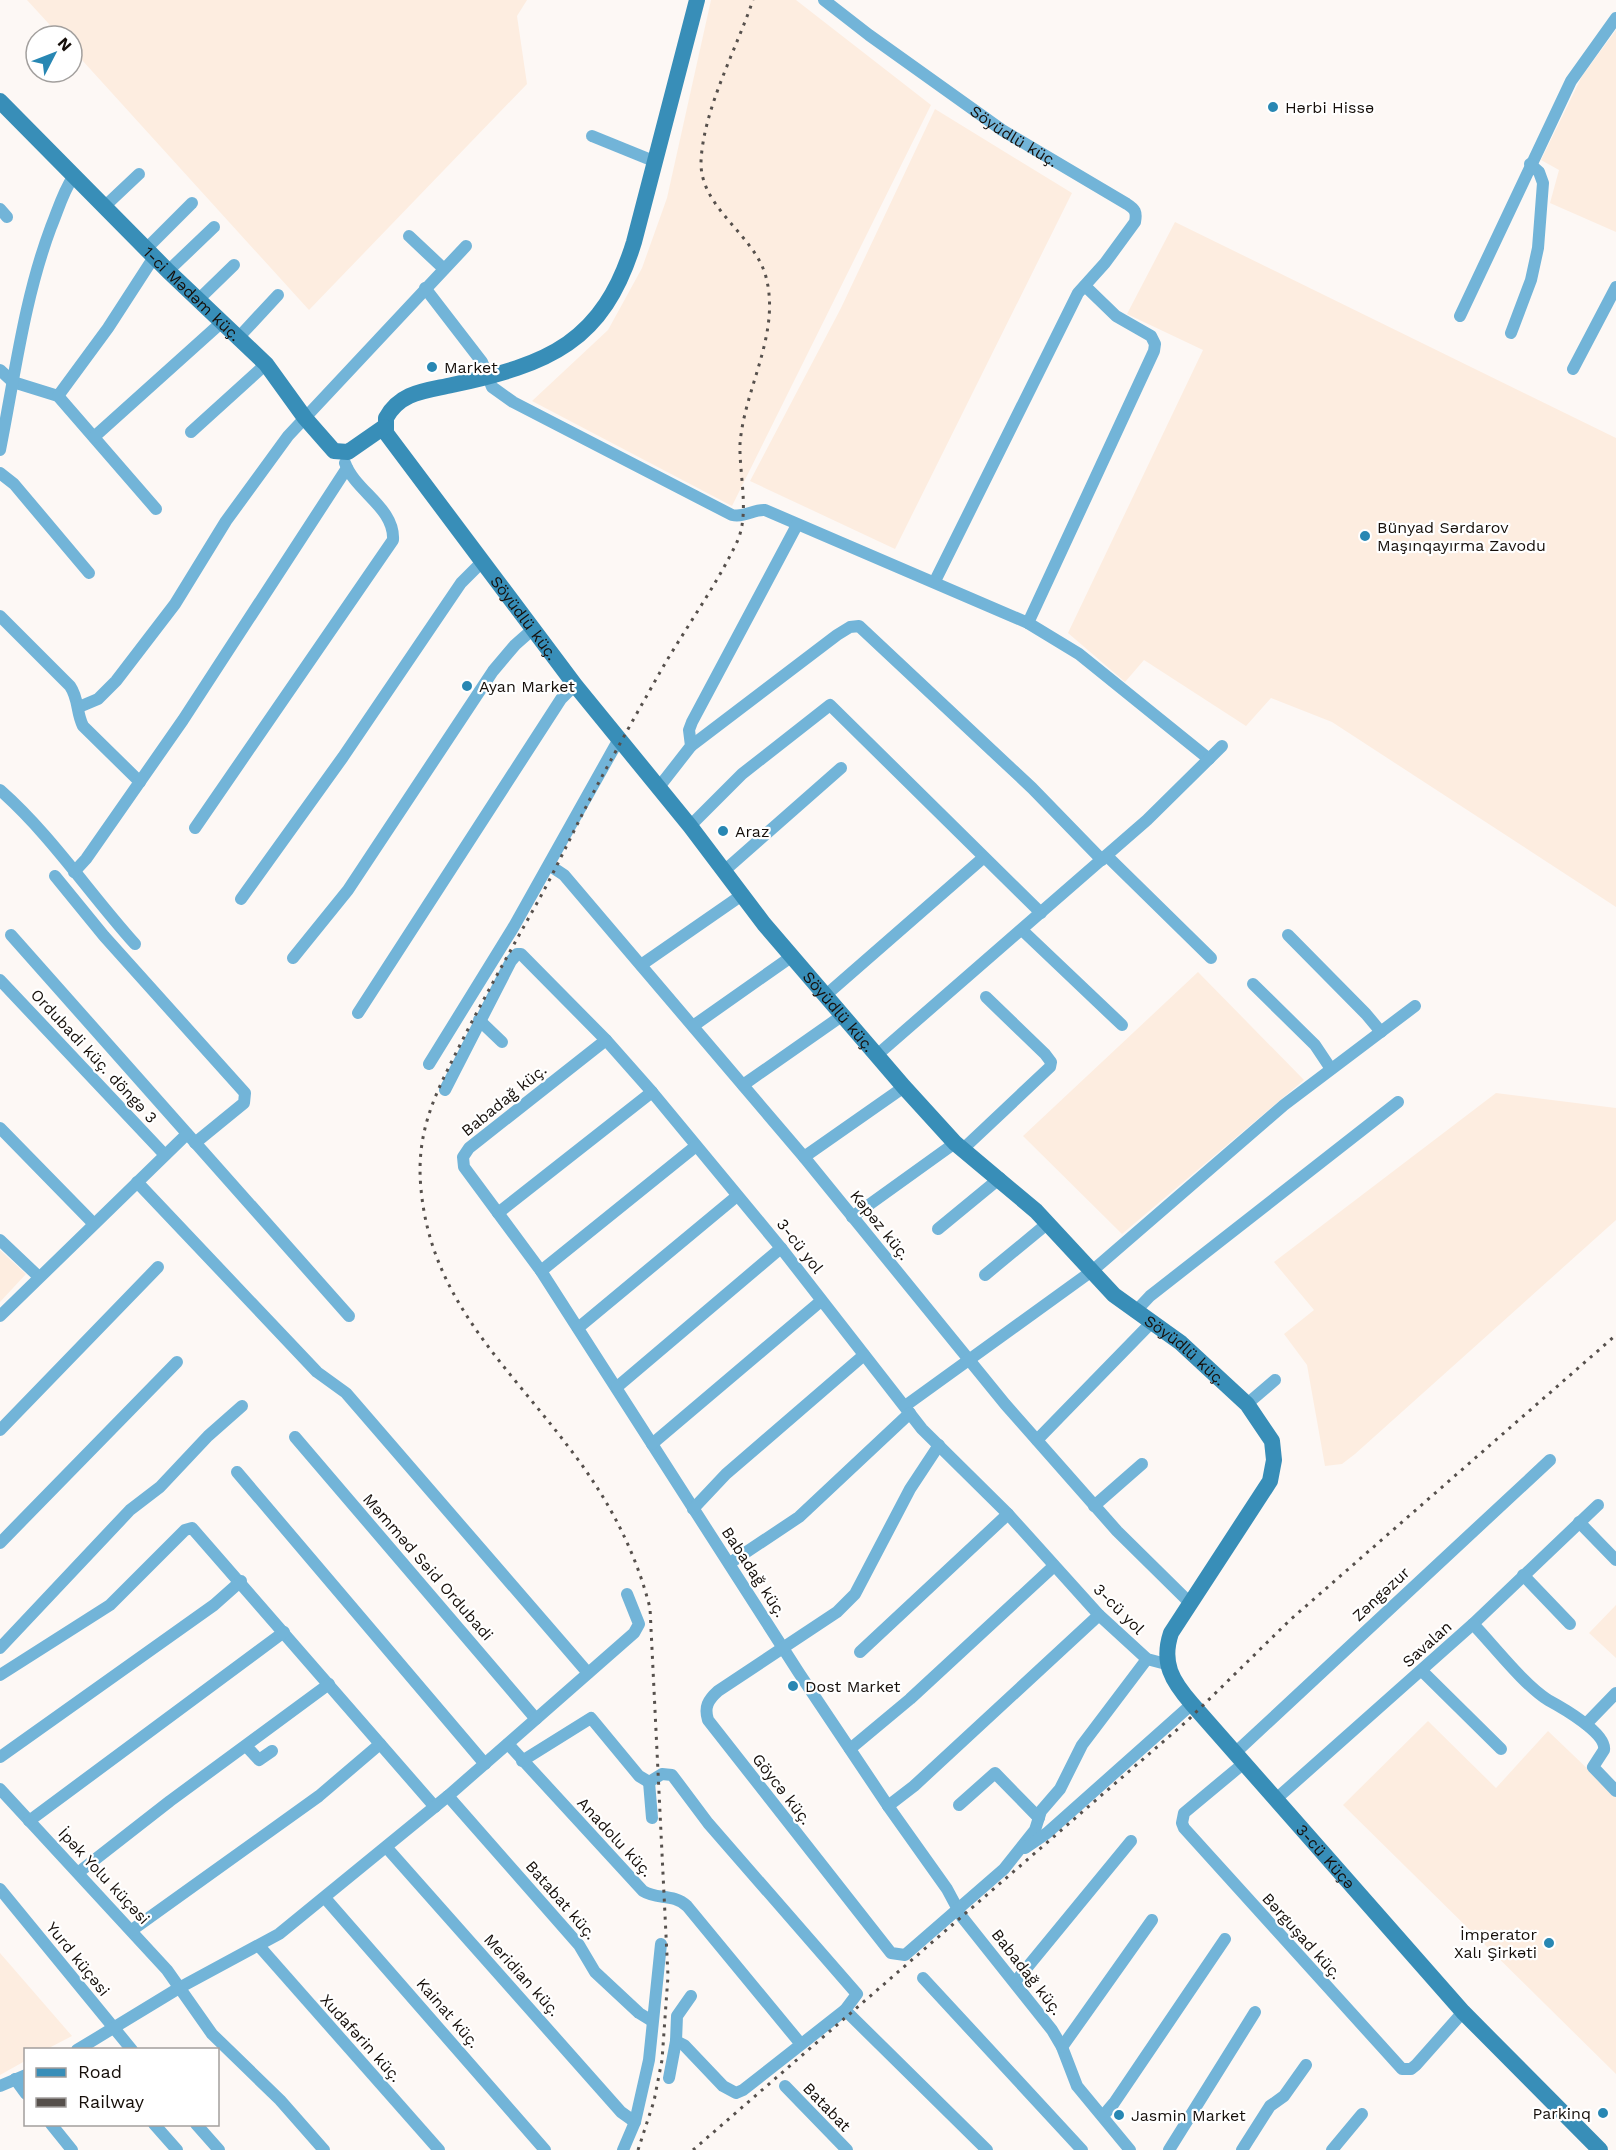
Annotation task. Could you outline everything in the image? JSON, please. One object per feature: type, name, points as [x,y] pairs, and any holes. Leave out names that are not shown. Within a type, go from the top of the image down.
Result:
[{"type":"street","points":[[74,872],[140,782],[296,551],[345,461],[384,427],[390,410],[403,397],[490,377],[554,354],[591,324],[606,307],[626,269],[697,0]]},
{"type":"street","name":"Söyüdlü küç.","points":[[824,0],[868,35],[1002,130],[1135,209],[1135,222],[1074,302],[935,581]]},
{"type":"street","points":[[1460,316],[1530,164],[1579,66],[1616,18]]},
{"type":"street","name":"1-ci Mədəm küç.","points":[[0,101],[168,271],[266,364],[326,444],[345,461]]},
{"type":"street","points":[[592,135],[656,162]]},
{"type":"street","points":[[1511,333],[1531,280],[1538,248],[1543,183],[1539,172],[1530,164]]},
{"type":"street","points":[[104,207],[139,174]]},
{"type":"street","points":[[0,450],[23,321],[40,257],[74,177]]},
{"type":"street","points":[[58,396],[108,328],[150,253],[192,203]]},
{"type":"street","points":[[168,271],[214,227]]},
{"type":"street","points":[[409,236],[444,269]]},
{"type":"street","points":[[79,707],[98,699],[116,681],[175,603],[226,521],[273,454],[466,246]]},
{"type":"street","points":[[198,300],[234,265]]},
{"type":"street","points":[[1028,623],[1154,351],[1155,344],[1151,336],[1116,316],[1085,286]]},
{"type":"street","points":[[1573,369],[1616,287]]},
{"type":"street","points":[[425,288],[474,351],[490,377],[492,387],[513,402],[732,515],[742,517],[756,510],[765,510],[796,525],[935,581],[1028,623],[1079,654],[1209,759]]},
{"type":"street","points":[[239,337],[278,295]]},
{"type":"street","points":[[94,437],[222,322]]},
{"type":"street","points":[[191,432],[266,364]]},
{"type":"street","points":[[0,370],[13,382],[58,396],[156,509]]},
{"type":"street","name":"Söyüdlü küç.","points":[[384,427],[391,442],[575,685],[690,826],[791,957],[904,1087],[959,1146],[1000,1178],[1048,1223],[1092,1271],[1135,1312],[1206,1364],[1247,1404],[1272,1441],[1274,1460],[1269,1481],[1171,1633],[1166,1664]]},
{"type":"street","points":[[195,828],[393,540],[394,531],[386,517],[345,461]]},
{"type":"street","points":[[0,473],[14,484],[89,573]]},
{"type":"street","points":[[691,746],[689,730],[692,722],[796,525]]},
{"type":"street","points":[[241,899],[344,757],[461,583],[482,562]]},
{"type":"street","points":[[0,616],[64,679],[76,694],[79,717],[83,726],[140,782]]},
{"type":"street","points":[[659,787],[691,746],[837,635],[850,627],[859,626],[1211,958]]},
{"type":"street","points":[[293,958],[348,890],[493,671],[532,630]]},
{"type":"street","points":[[358,1013],[561,699],[575,685]]},
{"type":"street","points":[[690,826],[742,774],[830,705],[1041,913]]},
{"type":"street","points":[[429,1064],[549,865],[619,739]]},
{"type":"street","points":[[877,1055],[1104,858],[1222,746]]},
{"type":"street","points":[[724,871],[841,768]]},
{"type":"street","points":[[0,790],[34,822],[135,944]]},
{"type":"street","points":[[826,995],[983,858]]},
{"type":"street","name":"Kəpəz küç.","points":[[549,865],[564,876],[693,1026],[804,1157],[968,1359],[1094,1506],[1190,1602]]},
{"type":"street","points":[[0,1316],[38,1276],[165,1155],[244,1103],[245,1093],[104,936],[55,876]]},
{"type":"street","points":[[641,965],[742,895]]},
{"type":"street","points":[[1022,930],[1122,1025]]},
{"type":"street","points":[[11,935],[349,1316]]},
{"type":"street","points":[[1288,935],[1381,1032]]},
{"type":"street","name":"3-cü yol","points":[[445,1090],[511,960],[519,954],[606,1040],[652,1092],[782,1248],[907,1410],[1008,1514],[1099,1615],[1148,1659],[1166,1664]]},
{"type":"street","points":[[693,1026],[791,957]]},
{"type":"street","name":"Ordubadi küç. döngə 3","points":[[0,980],[165,1155]]},
{"type":"street","points":[[1253,984],[1315,1046],[1331,1069]]},
{"type":"street","points":[[852,1217],[959,1146],[1050,1067],[1051,1062],[1045,1054],[986,997]]},
{"type":"street","points":[[730,1563],[800,1517],[907,1410],[968,1359],[1092,1271],[1284,1105],[1415,1006]]},
{"type":"street","points":[[743,1085],[843,1015]]},
{"type":"street","points":[[479,1020],[502,1042]]},
{"type":"street","name":"Babadağ küç.","points":[[606,1040],[469,1148],[463,1157],[464,1167],[541,1271],[850,1749],[947,1889],[967,1923],[1016,1982],[1062,2047],[1077,2086],[1103,2116],[1124,2148]]},
{"type":"street","points":[[804,1157],[904,1087]]},
{"type":"street","points":[[498,1213],[652,1092]]},
{"type":"street","points":[[1135,1312],[1150,1296],[1398,1102]]},
{"type":"street","points":[[0,1128],[93,1223]]},
{"type":"street","points":[[541,1271],[696,1146]]},
{"type":"street","points":[[938,1229],[1000,1178]]},
{"type":"street","points":[[137,1182],[317,1372],[346,1393],[588,1672]]},
{"type":"street","points":[[578,1328],[737,1196]]},
{"type":"street","points":[[985,1275],[1048,1223]]},
{"type":"street","points":[[0,1240],[38,1276]]},
{"type":"street","points":[[617,1387],[782,1248]]},
{"type":"street","points":[[0,1430],[158,1266]]},
{"type":"street","points":[[652,1444],[821,1301]]},
{"type":"street","points":[[1037,1440],[1152,1323]]},
{"type":"street","points":[[693,1509],[726,1474],[864,1354]]},
{"type":"street","points":[[0,1543],[177,1362]]},
{"type":"street","points":[[1247,1404],[1275,1380]]},
{"type":"street","points":[[0,1648],[130,1510],[160,1487],[202,1441],[242,1406]]},
{"type":"street","name":"Məmməd Səid Ordubadi","points":[[295,1437],[536,1719]]},
{"type":"street","name":"Göycə küç.","points":[[939,1445],[910,1489],[855,1594],[837,1612],[712,1696],[705,1711],[708,1720],[885,1947],[898,1956],[905,1954],[959,1910]]},
{"type":"street","name":"Zəngəzur","points":[[1239,1758],[1550,1460]]},
{"type":"street","points":[[1094,1506],[1142,1464]]},
{"type":"street","points":[[237,1473],[485,1764]]},
{"type":"street","points":[[1473,1624],[1598,1505]]},
{"type":"street","points":[[860,1652],[1008,1514]]},
{"type":"street","points":[[1580,1522],[1616,1560]]},
{"type":"street","points":[[0,1675],[111,1605],[189,1527],[196,1529],[435,1807]]},
{"type":"street","points":[[850,1749],[919,1692],[1054,1566]]},
{"type":"street","points":[[1523,1575],[1570,1624]]},
{"type":"street","points":[[0,1757],[214,1605],[241,1581]]},
{"type":"street","points":[[83,2048],[179,1988],[279,1934],[387,1848],[638,1629],[639,1624],[627,1594]]},
{"type":"street","points":[[888,1806],[914,1786],[1099,1615]]},
{"type":"street","name":"Savalan","points":[[1276,1799],[1473,1624],[1540,1694],[1568,1709],[1586,1724],[1605,1745],[1593,1767],[1616,1791]]},
{"type":"street","points":[[29,1821],[284,1632]]},
{"type":"street","points":[[959,1910],[987,1886],[1035,1830],[1039,1818],[1060,1789],[1082,1745],[1148,1659]]},
{"type":"street","name":"3-cü Küçə","points":[[1166,1664],[1173,1681],[1192,1704],[1463,2012],[1600,2150]]},
{"type":"street","points":[[1422,1671],[1501,1749]]},
{"type":"street","points":[[79,1872],[170,1801],[248,1747],[329,1684]]},
{"type":"street","points":[[1586,1724],[1616,1693]]},
{"type":"street","points":[[1014,1856],[1047,1833],[1192,1704]]},
{"type":"street","points":[[522,1761],[591,1718],[639,1776],[649,1782]]},
{"type":"street","points":[[132,1930],[319,1796],[380,1744]]},
{"type":"street","name":"Anadolu küç.","points":[[508,1744],[643,1891],[655,1897],[677,1898],[687,1906],[800,2043]]},
{"type":"street","points":[[248,1747],[259,1760],[272,1751]]},
{"type":"street","name":"Bərguşad küç.","points":[[1239,1758],[1184,1813],[1182,1823],[1192,1837],[1402,2069],[1411,2069],[1416,2065],[1463,2012]]},
{"type":"street","points":[[959,1805],[994,1773],[1039,1818]]},
{"type":"street","points":[[649,1782],[662,1774],[672,1775],[722,1839],[857,1994],[845,2010],[800,2043],[743,2090],[735,2093],[723,2086],[684,2045],[676,2041]]},
{"type":"street","points":[[649,1782],[652,1818]]},
{"type":"street","name":"İpək Yolu küçəsi","points":[[0,1789],[167,1970],[212,2034],[292,2112],[324,2150]]},
{"type":"street","name":"Batabat küç.","points":[[448,1796],[579,1945],[595,1972],[639,2013],[652,2021]]},
{"type":"street","points":[[1016,1982],[1131,1841]]},
{"type":"street","name":"Meridian küç.","points":[[387,1848],[621,2112],[634,2122]]},
{"type":"street","name":"Yurd küçəsi","points":[[0,1889],[131,2048]]},
{"type":"street","name":"Kainat küç.","points":[[325,1898],[545,2150]]},
{"type":"street","points":[[1062,2047],[1152,1920]]},
{"type":"street","points":[[1103,2116],[1225,1939]]},
{"type":"street","points":[[624,2150],[634,2122],[650,2060],[661,1944]]},
{"type":"street","name":"Xudafərin küç.","points":[[259,1946],[439,2150]]},
{"type":"street","points":[[923,1978],[1082,2150]]},
{"type":"street","points":[[669,2078],[676,2041],[677,2016],[691,1996]]},
{"type":"street","points":[[845,2010],[987,2150]]},
{"type":"street","points":[[1169,2150],[1255,2012]]},
{"type":"street","points":[[1242,2150],[1270,2106],[1284,2096],[1306,2065]]},
{"type":"street","points":[[0,2086],[20,2077]]},
{"type":"street","name":"Batabat","points":[[785,2086],[847,2150]]},
{"type":"street","points":[[1332,2150],[1362,2114]]},
{"type":"street","points":[[53,2126],[72,2150]]},
{"type":"street","points":[[156,2126],[177,2150]]},
{"type":"street","points":[[198,2126],[219,2150]]},
{"type":"shaded area","points":[[27,0],[527,0],[517,16],[527,84],[309,310],[84,62],[84,24],[49,24]]},
{"type":"shaded area","points":[[711,0],[796,0],[931,105],[732,506],[532,401],[608,330],[642,268],[667,198]]},
{"type":"shaded area","points":[[1616,30],[1616,232],[1550,203],[1559,170],[1541,160],[1582,76]]},
{"type":"shaded area","points":[[935,109],[1072,193],[895,549],[750,481],[841,308]]},
{"type":"shaded area","name":"Bünyad Sərdarov Maşınqayırma Zavodu","points":[[1175,222],[1616,438],[1616,907],[1332,722],[1271,698],[1246,726],[1144,660],[1125,682],[1068,633],[1203,350],[1127,314]]},
{"type":"shaded area","points":[[1198,972],[1304,1080],[1122,1234],[1023,1136]]},
{"type":"shaded area","points":[[1496,1093],[1616,1108],[1616,1220],[1355,1454],[1342,1464],[1325,1466],[1307,1365],[1284,1334],[1314,1310],[1274,1262]]},
{"type":"shaded area","points":[[0,1250],[26,1274],[0,1302]]},
{"type":"shaded area","points":[[1616,1605],[1616,1658],[1589,1633]]},
{"type":"shaded area","name":"İmperator Xalı Şirkəti","points":[[1428,1721],[1496,1788],[1548,1731],[1616,1796],[1616,2074],[1343,1805]]},
{"type":"shaded area","points":[[0,1953],[72,2036],[49,2048],[24,2048],[24,2062],[0,2075]]},
{"type":"railway","points":[[638,2150],[654,2101],[662,2060],[668,1976],[650,1608],[628,1544],[608,1505],[570,1449],[498,1359],[456,1298],[440,1265],[428,1229],[421,1189],[420,1167],[425,1128],[445,1074],[590,799],[659,674],[719,576],[741,531],[743,507],[740,444],[743,423],[765,340],[769,319],[769,298],[766,277],[760,262],[709,193],[703,178],[701,162],[703,142],[714,101],[753,0]]},
{"type":"railway","points":[[693,2150],[1187,1721],[1290,1620],[1616,1335]]},
{"type":"place","name":"Hərbi Hissə","points":[[1273,107]]},
{"type":"place","name":"Market","points":[[432,367]]},
{"type":"place","name":"Bünyad Sərdarov Maşınqayırma Zavodu","points":[[1365,536]]},
{"type":"place","name":"Ayan Market","points":[[467,686]]},
{"type":"place","name":"Araz","points":[[723,831]]},
{"type":"place","name":"Dost Market","points":[[793,1686]]},
{"type":"place","name":"İmperator Xalı Şirkəti","points":[[1549,1943]]},
{"type":"place","name":"Parkinq","points":[[1603,2113]]},
{"type":"place","name":"Jasmin Market","points":[[1119,2115]]}]
